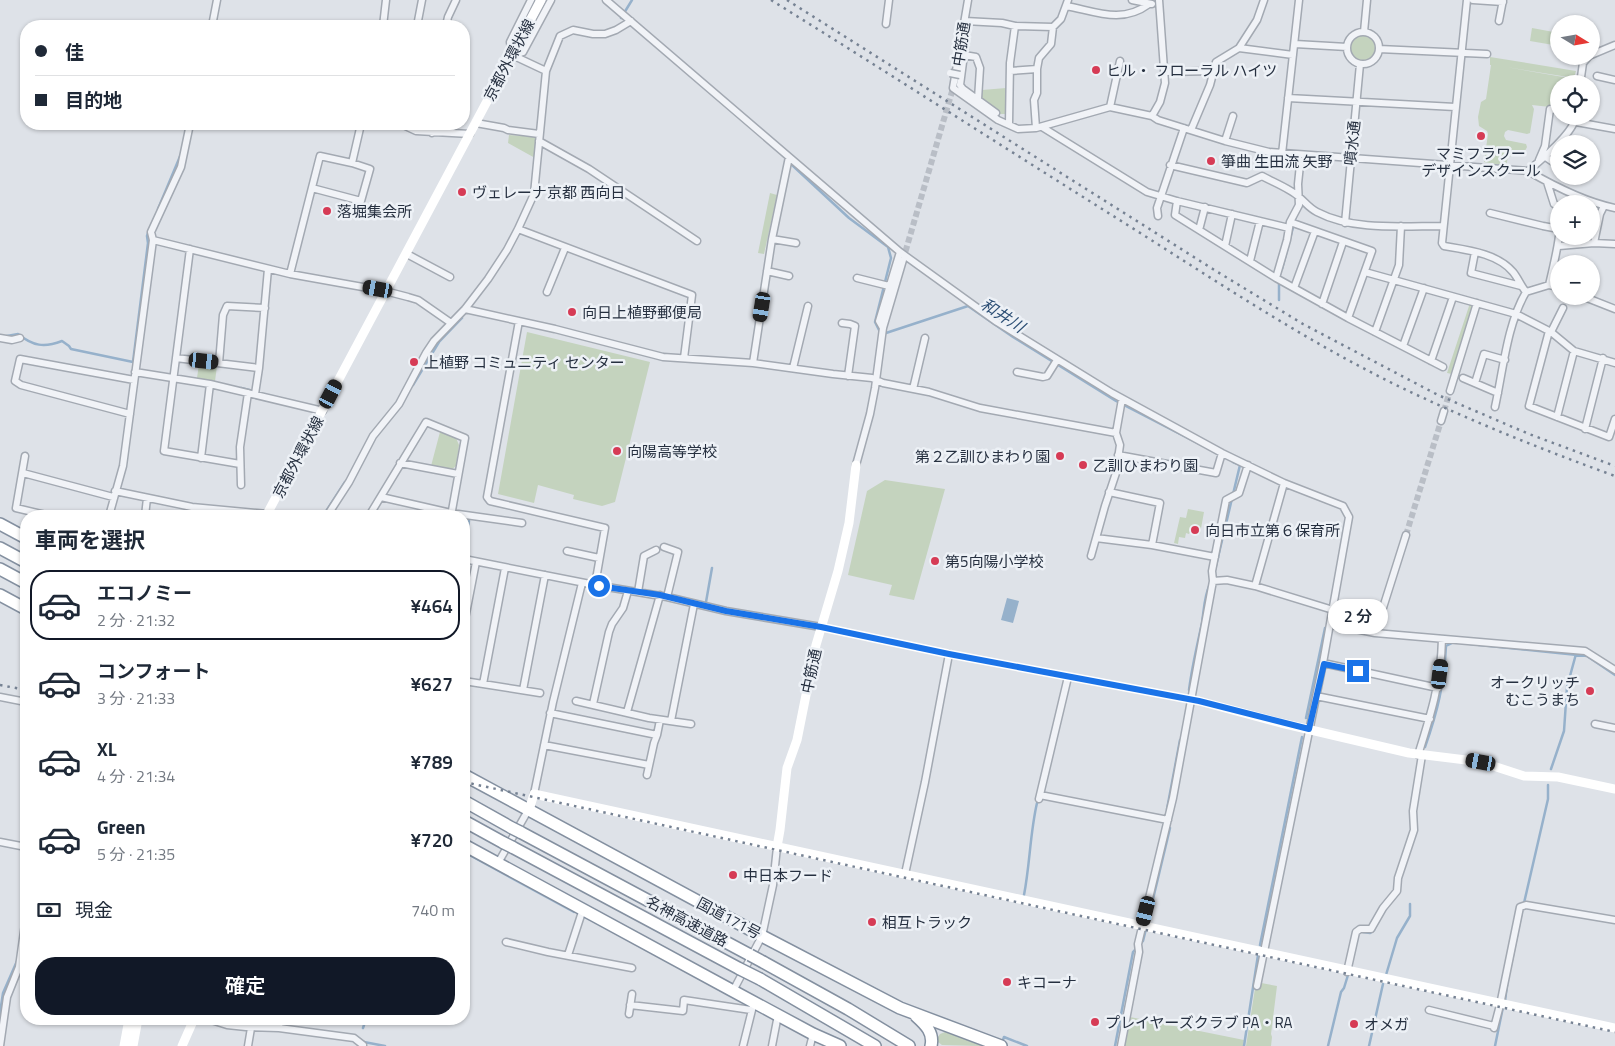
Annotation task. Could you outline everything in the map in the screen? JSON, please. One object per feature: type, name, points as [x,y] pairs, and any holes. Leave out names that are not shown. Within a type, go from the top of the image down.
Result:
[{"type":"highway","points":[[0,524],[20,535]]},
{"type":"highway","points":[[0,548],[20,559]]},
{"type":"highway","points":[[0,568],[20,580]]},
{"type":"highway","points":[[0,594],[20,606]]},
{"type":"highway","name":"国道171号","points":[[470,778],[762,936],[911,1012],[1000,1045]]},
{"type":"highway","name":"名神高速道路","points":[[470,804],[763,962],[909,1046]]},
{"type":"highway","name":"名神高速道路","points":[[470,824],[760,979],[871,1043]]},
{"type":"highway","points":[[470,848],[733,991],[753,1006],[778,1015],[840,1046]]},
{"type":"highway","points":[[911,1012],[925,1024],[933,1038],[931,1046]]},
{"type":"street","points":[[213,20],[217,0]]},
{"type":"street","points":[[384,20],[386,0]]},
{"type":"street","points":[[418,20],[422,0]]},
{"type":"street","points":[[447,20],[456,0]]},
{"type":"street","points":[[512,55],[510,42],[531,0]]},
{"type":"street","name":"京都外環状線","points":[[270,510],[385,290],[407,254],[541,0]]},
{"type":"street","points":[[512,55],[523,52],[551,0]]},
{"type":"street","points":[[606,0],[900,252],[997,322],[1122,399],[1222,453],[1284,483],[1343,506],[1348,516],[1324,664],[1257,986]]},
{"type":"street","points":[[886,24],[889,0]]},
{"type":"street","name":"中筋通","points":[[968,0],[966,21],[953,88],[998,120],[1009,123]]},
{"type":"street","points":[[1132,0],[1149,4],[1159,2],[1165,72],[1163,93],[1152,116]]},
{"type":"street","points":[[1191,130],[1210,85],[1216,62],[1239,48],[1257,20],[1264,0]]},
{"type":"street","points":[[1282,154],[1299,0]]},
{"type":"street","points":[[1364,32],[1367,0]]},
{"type":"street","points":[[1467,0],[1442,243],[1444,246],[1503,258]]},
{"type":"street","points":[[1473,0],[1503,1],[1499,21]]},
{"type":"street","points":[[1149,4],[1138,12],[1118,16],[1107,15],[1068,3],[1061,19],[1053,27],[1051,44],[1039,58],[1037,93],[1034,100],[1039,127],[1147,192],[1232,214],[1315,231],[1372,252],[1348,318]]},
{"type":"street","points":[[331,510],[349,482],[373,436],[399,404],[426,353],[434,341],[465,310],[488,279],[518,229],[534,194],[546,70],[560,36],[573,30],[605,34],[631,21]]},
{"type":"street","points":[[1053,27],[1015,26],[1002,23],[966,21],[964,55],[960,75],[962,75],[960,85],[962,89],[1018,129],[1039,127],[1110,107],[1152,116],[1158,120],[1225,141],[1282,154],[1449,164],[1528,171],[1548,182],[1604,206],[1615,208]]},
{"type":"street","points":[[1009,123],[1010,63],[1015,26]]},
{"type":"street","points":[[1364,32],[1369,33],[1376,39],[1379,49],[1378,54],[1371,62],[1360,64],[1352,60],[1347,47],[1352,36],[1364,32]]},
{"type":"street","points":[[1295,44],[1347,47]]},
{"type":"street","points":[[1600,52],[1615,45]]},
{"type":"street","points":[[1239,48],[1293,55]]},
{"type":"street","points":[[1379,49],[1487,54]]},
{"type":"street","points":[[512,55],[546,70]]},
{"type":"street","points":[[964,55],[976,57],[980,68],[978,99]]},
{"type":"street","points":[[1110,107],[1120,61]]},
{"type":"street","name":"噴水通","points":[[1344,223],[1360,64]]},
{"type":"street","points":[[1010,70],[1037,69]]},
{"type":"street","points":[[1165,72],[1214,71]]},
{"type":"street","points":[[950,73],[960,75]]},
{"type":"street","points":[[1600,77],[1615,80]]},
{"type":"street","points":[[1288,98],[1455,107]]},
{"type":"street","points":[[1538,163],[1545,146],[1550,110]]},
{"type":"street","points":[[1225,141],[1234,116]]},
{"type":"street","points":[[476,123],[504,128],[539,138],[697,241]]},
{"type":"street","points":[[1600,124],[1615,127]]},
{"type":"street","points":[[1528,171],[1569,132],[1573,125]]},
{"type":"street","points":[[1158,216],[1157,208],[1184,128]]},
{"type":"street","points":[[110,510],[123,466],[153,240],[152,232],[180,166],[189,130]]},
{"type":"street","points":[[352,163],[360,130]]},
{"type":"street","points":[[414,130],[432,133],[470,134]]},
{"type":"street","points":[[1276,278],[1290,225],[1299,205],[1298,184],[1301,155]]},
{"type":"street","points":[[290,274],[320,156],[370,169],[361,201],[312,188]]},
{"type":"street","points":[[1544,156],[1550,160]]},
{"type":"street","points":[[753,363],[772,239],[789,157]]},
{"type":"street","points":[[1170,165],[1247,184],[1262,176],[1299,197],[1317,212],[1344,223],[1443,226]]},
{"type":"street","points":[[1548,182],[1552,195]]},
{"type":"street","points":[[1178,201],[1175,216],[1322,304],[1443,367]]},
{"type":"street","points":[[1600,214],[1604,206]]},
{"type":"street","points":[[1199,230],[1204,207]]},
{"type":"street","points":[[1490,212],[1550,227]]},
{"type":"street","points":[[1225,246],[1232,214]]},
{"type":"street","points":[[1250,262],[1260,220]]},
{"type":"street","points":[[1375,332],[1400,260],[1401,226]]},
{"type":"street","points":[[518,229],[692,295],[684,358]]},
{"type":"street","points":[[1294,288],[1315,231]]},
{"type":"street","points":[[772,239],[796,243]]},
{"type":"street","points":[[153,240],[290,274],[385,290],[418,300],[451,323]]},
{"type":"street","points":[[1322,304],[1343,242]]},
{"type":"street","points":[[1600,243],[1615,244]]},
{"type":"street","points":[[1495,407],[1516,314],[1526,292],[1549,285],[1556,251],[1559,246],[1571,245]]},
{"type":"street","points":[[547,292],[565,248]]},
{"type":"street","points":[[190,249],[164,452],[240,464]]},
{"type":"street","points":[[883,331],[879,321],[900,252]]},
{"type":"street","points":[[1475,252],[1471,273],[1521,286]]},
{"type":"street","points":[[407,254],[450,277]]},
{"type":"street","points":[[1488,256],[1512,271],[1526,292]]},
{"type":"street","name":"中筋通","points":[[733,991],[762,936],[773,885],[787,768],[797,740],[821,627],[831,598],[849,522],[856,466],[877,381],[883,331],[903,260]]},
{"type":"street","points":[[241,485],[240,447],[251,393],[259,368],[268,269]]},
{"type":"street","points":[[768,272],[789,276]]},
{"type":"street","points":[[1365,272],[1516,314],[1550,331],[1574,351],[1615,363]]},
{"type":"street","points":[[856,278],[889,286]]},
{"type":"street","points":[[1403,346],[1424,288]]},
{"type":"street","points":[[1431,361],[1453,296]]},
{"type":"street","points":[[1450,391],[1477,303]]},
{"type":"street","points":[[1600,303],[1615,309]]},
{"type":"street","points":[[219,363],[223,316],[227,306],[265,308]]},
{"type":"street","points":[[793,368],[808,306]]},
{"type":"street","points":[[1563,308],[1550,331],[1529,406],[1609,437],[1615,419]]},
{"type":"street","points":[[465,310],[519,321],[663,357],[753,363],[872,378],[877,381],[980,408],[1116,433]]},
{"type":"street","points":[[519,321],[487,497],[490,501],[604,528],[595,585]]},
{"type":"street","points":[[842,323],[855,326],[848,376]]},
{"type":"street","points":[[0,338],[12,340],[20,338]]},
{"type":"street","points":[[913,389],[925,338]]},
{"type":"street","points":[[1558,417],[1574,351]]},
{"type":"street","points":[[1475,383],[1484,354],[1505,360]]},
{"type":"street","points":[[176,358],[259,368]]},
{"type":"street","points":[[1585,429],[1603,358]]},
{"type":"street","points":[[130,414],[21,385],[15,381],[20,359],[134,380]]},
{"type":"street","points":[[1017,372],[1043,377],[1047,376],[1057,360]]},
{"type":"street","points":[[135,372],[210,384],[323,411]]},
{"type":"street","points":[[1463,378],[1498,393]]},
{"type":"street","points":[[201,458],[210,384]]},
{"type":"street","points":[[1092,556],[1116,473],[1120,445],[1116,433],[1122,399]]},
{"type":"street","points":[[1441,421],[1444,412]]},
{"type":"street","points":[[373,510],[426,422],[465,438],[452,510]]},
{"type":"street","points":[[1118,455],[1216,473],[1222,453]]},
{"type":"street","points":[[24,510],[16,508],[25,456]]},
{"type":"street","points":[[400,463],[458,474]]},
{"type":"street","points":[[1121,1046],[1138,947],[1145,927],[1192,700],[1226,500],[1239,493],[1248,466]]},
{"type":"street","points":[[23,473],[114,494],[220,510]]},
{"type":"street","points":[[1255,586],[1284,483]]},
{"type":"street","points":[[1109,492],[1160,503],[1152,545]]},
{"type":"street","points":[[381,497],[435,510]]},
{"type":"street","points":[[146,510],[147,498]]},
{"type":"street","points":[[470,516],[522,523]]},
{"type":"street","points":[[1376,633],[1406,536]]},
{"type":"street","points":[[1096,538],[1152,545],[1215,557]]},
{"type":"street","points":[[627,712],[678,552],[664,547]]},
{"type":"street","points":[[638,592],[644,556],[656,550]]},
{"type":"street","points":[[567,552],[599,558]]},
{"type":"street","points":[[470,560],[582,583],[664,596],[694,604],[1192,700],[1420,755],[1473,761],[1524,776],[1558,777],[1615,789]]},
{"type":"street","points":[[470,589],[476,562]]},
{"type":"street","points":[[483,684],[505,568]]},
{"type":"street","points":[[523,690],[545,575]]},
{"type":"street","points":[[1212,578],[1255,586],[1333,610]]},
{"type":"street","points":[[498,863],[529,810],[534,794],[550,713],[582,583]]},
{"type":"street","points":[[594,704],[609,632],[623,608],[628,590]]},
{"type":"street","points":[[671,721],[694,604]]},
{"type":"street","points":[[1331,624],[1376,633],[1585,651],[1615,670]]},
{"type":"street","points":[[1347,972],[1356,932],[1360,929],[1371,929],[1383,908],[1397,891],[1398,878],[1414,830],[1413,811],[1420,755],[1438,688],[1442,640]]},
{"type":"street","points":[[905,874],[925,782],[949,654]]},
{"type":"street","points":[[1324,664],[1438,688]]},
{"type":"street","points":[[1068,677],[1040,797],[1168,820]]},
{"type":"street","points":[[470,683],[540,692]]},
{"type":"street","points":[[1316,696],[1430,719]]},
{"type":"street","points":[[0,697],[20,701]]},
{"type":"street","points":[[576,701],[660,720],[691,724]]},
{"type":"street","points":[[550,713],[657,735]]},
{"type":"street","points":[[647,775],[660,720]]},
{"type":"street","points":[[1595,724],[1615,728]]},
{"type":"street","points":[[544,745],[649,766]]},
{"type":"street","points":[[534,794],[1347,972],[1615,1028]]},
{"type":"street","points":[[0,842],[20,846]]},
{"type":"street","points":[[1429,1010],[1494,1027],[1502,1005],[1520,907],[1524,905],[1615,920]]},
{"type":"street","points":[[568,955],[584,909]]},
{"type":"street","points":[[506,942],[632,968]]},
{"type":"street","points":[[0,1046],[7,997],[20,960]]},
{"type":"street","points":[[629,1014],[632,994]]},
{"type":"street","points":[[630,1005],[683,1011],[684,1000],[753,1006],[743,1046]]},
{"type":"street","points":[[772,1046],[778,1015]]},
{"type":"street","points":[[124,1046],[128,1025]]},
{"type":"street","points":[[133,1046],[137,1025]]},
{"type":"street","points":[[182,1046],[191,1025]]},
{"type":"street","points":[[227,1025],[248,1028],[279,1028],[354,1038],[362,1045]]},
{"type":"street","points":[[248,1028],[248,1046]]},
{"type":"street","points":[[810,1046],[813,1034]]},
{"type":"green space","points":[[1532,28],[1550,31],[1550,44],[1530,41]]},
{"type":"green space","points":[[1362,35],[1371,39],[1375,48],[1371,57],[1362,61],[1353,57],[1349,48],[1353,39]]},
{"type":"green space","points":[[1490,57],[1576,71],[1575,75],[1555,75],[1506,67],[1552,75],[1550,75],[1550,107],[1532,105],[1534,109],[1530,133],[1508,130],[1505,132],[1506,140],[1526,144],[1527,147],[1521,153],[1508,157],[1506,166],[1484,162],[1488,134],[1487,131],[1479,126],[1478,117],[1481,102],[1486,99]]},
{"type":"green space","points":[[1006,88],[1007,112],[1006,114],[999,114],[982,100],[982,90]]},
{"type":"green space","points":[[509,135],[536,137],[535,158],[508,143]]},
{"type":"green space","points":[[770,193],[777,195],[764,254],[758,253]]},
{"type":"green space","points":[[1470,303],[1474,304],[1452,374],[1447,373]]},
{"type":"green space","points":[[527,332],[650,362],[615,502],[602,506],[573,499],[574,495],[538,485],[534,503],[498,494]]},
{"type":"green space","points":[[199,364],[217,366],[215,381],[197,378]]},
{"type":"green space","points":[[440,432],[456,438],[459,445],[456,466],[451,470],[431,466]]},
{"type":"green space","points":[[885,480],[945,489],[914,600],[889,595],[892,585],[848,575],[867,491]]},
{"type":"green space","points":[[1188,509],[1204,512],[1200,534],[1186,533],[1185,538],[1179,537],[1178,544],[1174,543],[1180,517],[1186,518]]},
{"type":"green space","points":[[1256,982],[1277,986],[1271,1046],[1246,1046]]},
{"type":"green space","points":[[1130,1017],[1244,1040],[1243,1046],[1124,1046]]},
{"type":"green space","points":[[945,1032],[981,1046],[942,1045],[938,1042],[938,1037]]},
{"type":"water","points":[[1007,598],[1019,601],[1013,623],[1001,620]]},
{"type":"waterway","name":"和井川","points":[[621,18],[632,0]]},
{"type":"waterway","points":[[158,209],[181,154]]},
{"type":"waterway","name":"和井川","points":[[792,165],[849,218],[888,247],[891,258],[875,322],[879,330],[886,333],[968,306],[1013,337],[1116,401],[1211,450]]},
{"type":"waterway","points":[[1282,269],[1296,216]]},
{"type":"waterway","points":[[7,336],[18,334],[39,345],[50,345],[62,341],[71,349],[133,362],[149,230]]},
{"type":"waterway","points":[[1279,281],[1279,300]]},
{"type":"waterway","points":[[413,385],[439,342],[462,318]]},
{"type":"waterway","points":[[241,388],[255,393]]},
{"type":"waterway","points":[[1214,574],[1240,465],[1233,462]]},
{"type":"waterway","points":[[327,510],[345,482]]},
{"type":"waterway","points":[[706,602],[712,568]]},
{"type":"waterway","points":[[1189,690],[1205,598],[1210,584]]},
{"type":"waterway","points":[[1306,718],[1325,628]]},
{"type":"waterway","points":[[1425,747],[1440,697],[1446,646],[1452,643]]},
{"type":"waterway","points":[[1470,644],[1587,656],[1615,675]]},
{"type":"waterway","points":[[1551,769],[1564,731],[1567,687],[1576,654]]},
{"type":"waterway","points":[[1260,945],[1302,737]]},
{"type":"waterway","points":[[1167,809],[1180,740]]},
{"type":"waterway","points":[[1524,903],[1548,799],[1548,785]]},
{"type":"waterway","points":[[1024,895],[1037,803]]},
{"type":"waterway","points":[[1147,924],[1170,828]]},
{"type":"waterway","points":[[470,855],[574,912]]},
{"type":"waterway","points":[[1386,975],[1397,938],[1410,916],[1410,904]]},
{"type":"waterway","points":[[1511,965],[1522,911]]},
{"type":"waterway","points":[[1115,1046],[1133,952],[1143,941],[1146,929]]},
{"type":"waterway","points":[[1363,932],[1370,933],[1374,930]]},
{"type":"waterway","points":[[1244,1046],[1258,955]]},
{"type":"waterway","points":[[0,1013],[3,993],[17,961]]},
{"type":"waterway","points":[[1328,1046],[1341,992],[1348,975]]},
{"type":"waterway","points":[[1369,1046],[1383,984]]},
{"type":"waterway","points":[[1505,1001],[1507,985]]},
{"type":"waterway","points":[[1495,1046],[1503,1007]]},
{"type":"waterway","points":[[1002,1043],[1004,1037],[1027,1046]]},
{"type":"waterway","points":[[364,1042],[385,1046]]},
{"type":"tunnel","points":[[903,260],[953,88]]},
{"type":"tunnel","points":[[1444,411],[1450,391]]},
{"type":"tunnel","points":[[1406,535],[1441,421]]},
{"type":"railway","points":[[771,0],[1322,346],[1390,382],[1445,408],[1615,476]]},
{"type":"railway","points":[[787,0],[1303,324],[1438,395],[1529,434],[1615,466]]},
{"type":"railway","points":[[0,685],[20,689]]},
{"type":"railway","points":[[470,783],[1615,1032]]},
{"type":"place","name":"ヒル・ フローラル ハイツ","points":[[1096,70]]},
{"type":"place","name":"マミフラワー デザインスクール","points":[[1481,136]]},
{"type":"place","name":"箏曲 生田流 矢野","points":[[1211,161]]},
{"type":"place","name":"ヴェレーナ京都 西向日","points":[[462,192]]},
{"type":"place","name":"落堀集会所","points":[[327,211]]},
{"type":"place","name":"向日上植野郵便局","points":[[572,312]]},
{"type":"place","name":"上植野 コミュニティ センター","points":[[414,362]]},
{"type":"place","name":"向陽高等学校","points":[[617,451]]},
{"type":"place","name":"第２乙訓ひまわり園","points":[[1060,456]]},
{"type":"place","name":"乙訓ひまわり園","points":[[1083,465]]},
{"type":"place","name":"向日市立第６保育所","points":[[1195,530]]},
{"type":"place","name":"第5向陽小学校","points":[[935,561]]},
{"type":"place","name":"オークリッチ むこうまち","points":[[1590,691]]},
{"type":"place","name":"中日本フード","points":[[733,875]]},
{"type":"place","name":"相互トラック","points":[[872,922]]},
{"type":"place","name":"キコーナ","points":[[1007,982]]},
{"type":"place","name":"プレイヤーズクラブ PA・RA","points":[[1095,1022]]},
{"type":"place","name":"オメガ","points":[[1354,1024]]},
{"type":"route","points":[[599,586],[660,595],[726,611],[821,627],[949,654],[1199,701],[1309,729],[1324,664],[1358,671]]}]
